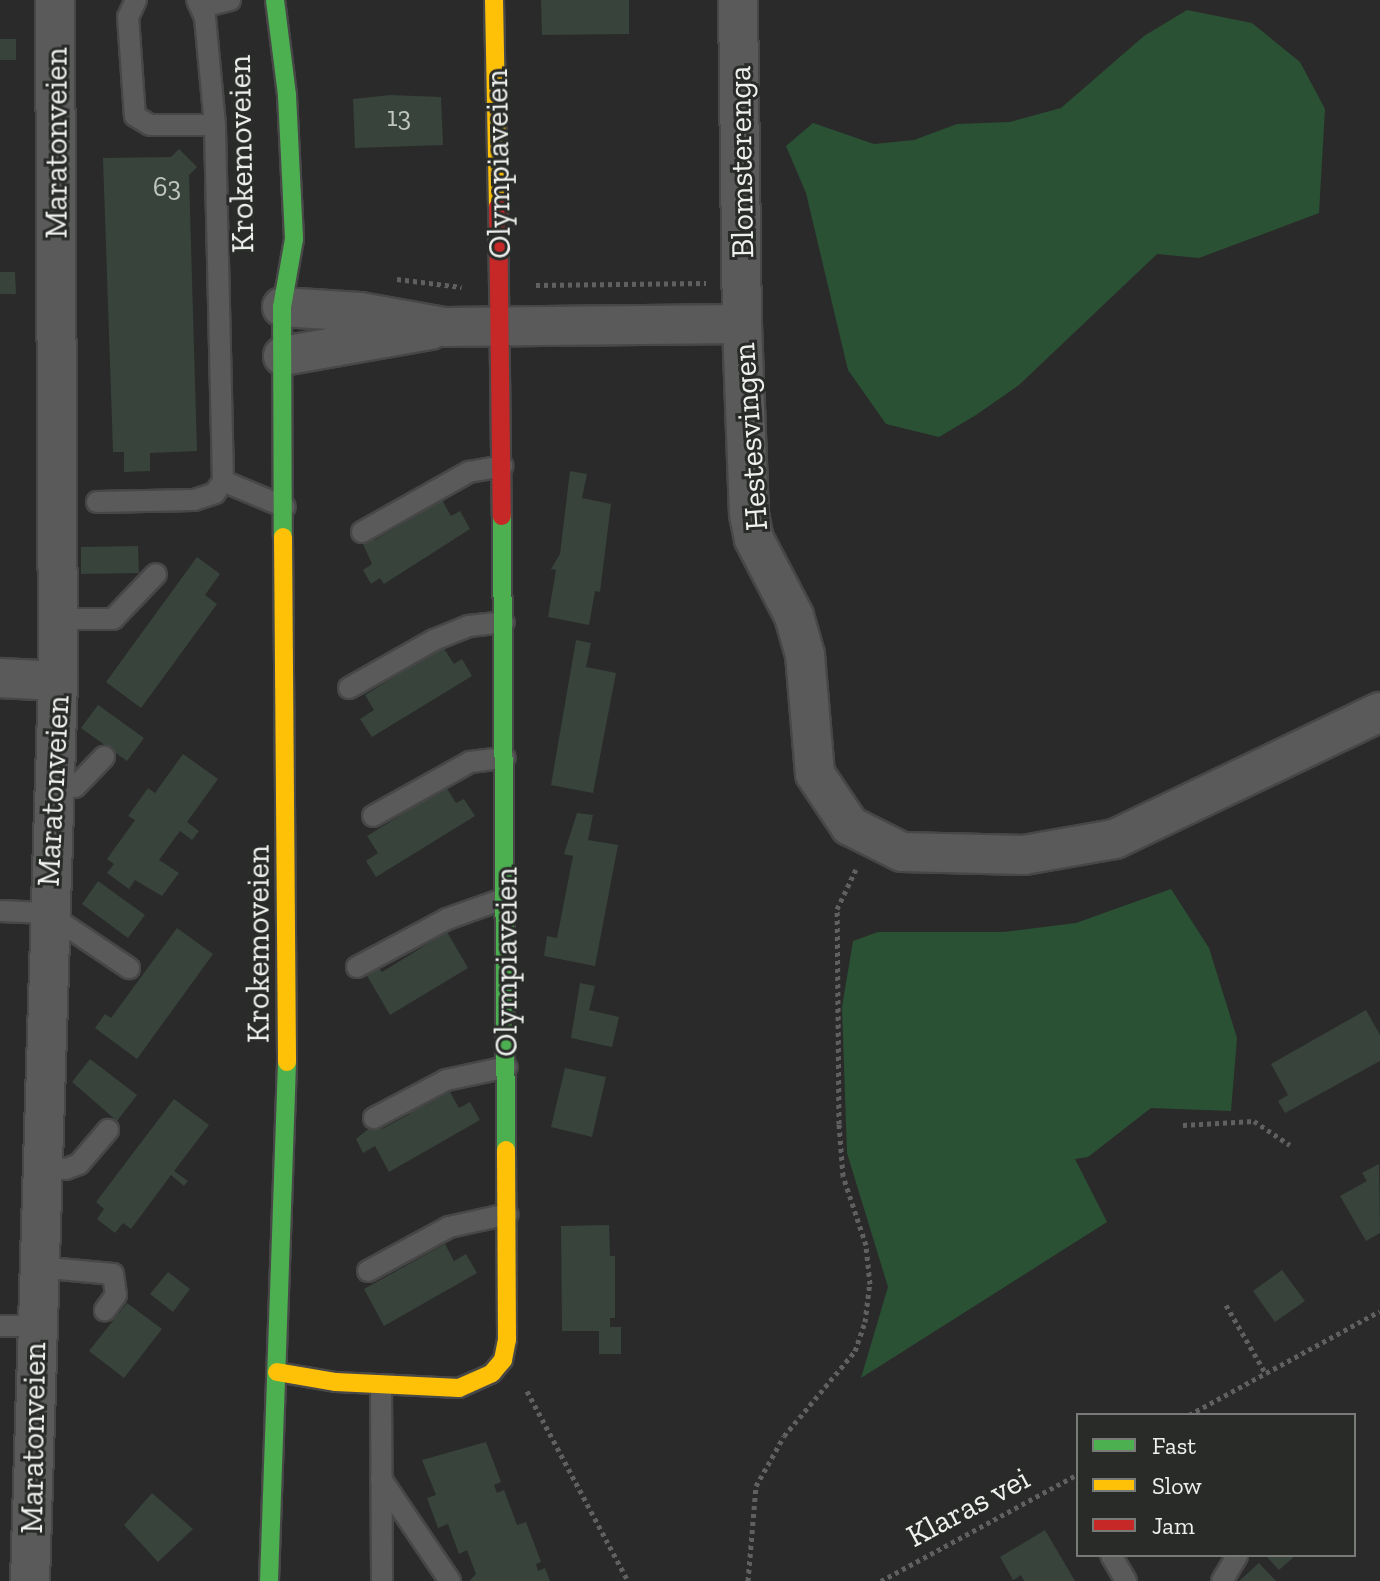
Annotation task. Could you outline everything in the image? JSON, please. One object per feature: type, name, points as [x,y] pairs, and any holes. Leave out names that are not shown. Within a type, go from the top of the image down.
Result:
[{"type":"main road","name":"Krokemoveien","points":[[265,85],[274,0]]},
{"type":"main road","name":"Krokemoveien","points":[[269,1581],[288,1082],[282,307],[294,239],[287,95],[274,0]]},
{"type":"main road","name":"Olympiaveien","points":[[494,0],[501,327],[508,1214],[507,1340],[498,1366]]},
{"type":"main road","name":"Krokemoveien","points":[[268,253],[282,307]]},
{"type":"main road","points":[[277,1372],[381,1385],[459,1388],[498,1366]]},
{"type":"street","name":"Maratonveien","points":[[30,1581],[18,1326],[38,1267],[47,913],[58,681],[55,0]]},
{"type":"street","name":"Blomsterenga","points":[[738,0],[742,324]]},
{"type":"street","points":[[282,307],[360,312],[444,327],[501,327]]},
{"type":"street","name":"Hestesvingen","points":[[501,327],[742,324],[747,480],[754,539],[794,616],[805,655],[815,774],[850,826],[872,840],[902,852],[1024,855],[1115,839],[1380,712]]},
{"type":"street","points":[[283,356],[444,327]]},
{"type":"street","points":[[0,678],[58,681]]},
{"type":"lane","points":[[136,0],[128,17],[135,116],[150,125],[215,125]]},
{"type":"lane","points":[[97,502],[194,500],[215,493],[223,481],[215,125],[200,4],[230,0]]},
{"type":"lane","points":[[362,532],[469,472],[502,466]]},
{"type":"lane","points":[[223,481],[285,507]]},
{"type":"lane","points":[[59,619],[113,619],[156,574]]},
{"type":"lane","points":[[349,688],[434,640],[476,624],[504,622]]},
{"type":"lane","points":[[53,788],[75,787],[104,757]]},
{"type":"lane","points":[[373,816],[470,762],[505,758]]},
{"type":"lane","points":[[357,967],[447,919],[506,898]]},
{"type":"lane","points":[[0,911],[47,913],[129,968]]},
{"type":"lane","points":[[374,1118],[446,1080],[507,1067]]},
{"type":"lane","points":[[40,1167],[66,1169],[79,1164],[108,1130]]},
{"type":"lane","points":[[368,1271],[449,1227],[508,1214]]},
{"type":"lane","points":[[38,1267],[113,1274],[116,1295],[105,1310]]},
{"type":"lane","points":[[381,1385],[382,1581]]},
{"type":"lane","points":[[381,1479],[450,1581]]},
{"type":"lane","points":[[1112,1557],[1126,1581]]},
{"type":"lane","points":[[1222,1581],[1236,1557]]},
{"type":"path","points":[[748,1581],[756,1486],[784,1436],[855,1351],[865,1322],[870,1284],[866,1245],[843,1176],[839,1124],[835,926],[842,895],[872,840]]},
{"type":"path","points":[[1183,1125],[1254,1121],[1290,1145]]},
{"type":"path","points":[[1226,1305],[1266,1374]]},
{"type":"path","points":[[1193,1413],[1380,1311]]},
{"type":"path","points":[[498,1366],[541,1410],[628,1581]]},
{"type":"path","name":"Klaras vei","points":[[881,1581],[1076,1475]]},
{"type":"green space","points":[[1187,10],[1252,23],[1300,62],[1325,109],[1319,213],[1199,258],[1157,254],[1019,385],[939,437],[886,424],[848,370],[806,193],[786,146],[813,123],[874,144],[914,140],[957,124],[1010,122],[1061,108],[1144,36]]},
{"type":"green space","points":[[1171,889],[1209,948],[1237,1038],[1231,1111],[1151,1108],[1088,1157],[1075,1159],[1107,1222],[861,1378],[888,1287],[847,1153],[842,1007],[853,941],[878,932],[1003,932],[1076,923]]},
{"type":"building","points":[[541,0],[629,0],[629,34],[542,35]]},
{"type":"building","points":[[0,39],[16,39],[16,60],[0,60]]},
{"type":"building","points":[[390,95],[441,97],[443,145],[355,148],[353,99]]},
{"type":"building","points":[[179,149],[197,167],[189,175],[197,451],[150,453],[150,471],[124,472],[124,452],[113,452],[103,158],[171,157]]},
{"type":"building","points":[[0,272],[15,272],[16,294],[0,294]]},
{"type":"building","points":[[570,471],[587,474],[582,498],[611,504],[600,592],[595,591],[589,625],[548,617],[556,570],[551,569],[560,554]]},
{"type":"building","points":[[442,500],[451,516],[460,511],[470,529],[384,584],[380,578],[371,584],[363,570],[372,564],[362,542],[372,536],[375,540]]},
{"type":"building","points":[[138,546],[139,573],[81,574],[81,547]]},
{"type":"building","points":[[197,557],[220,574],[205,595],[217,604],[141,708],[106,682]]},
{"type":"building","points":[[576,640],[591,643],[586,667],[616,673],[593,793],[551,785]]},
{"type":"building","points":[[443,647],[454,664],[462,659],[472,676],[372,737],[360,719],[374,710],[365,695]]},
{"type":"building","points":[[98,705],[144,738],[127,761],[81,728]]},
{"type":"building","points":[[183,754],[218,779],[187,822],[199,831],[192,840],[180,831],[159,860],[179,873],[162,896],[135,880],[129,889],[107,873],[114,864],[107,859],[135,820],[128,816],[148,788],[155,793]]},
{"type":"building","points":[[446,787],[456,803],[464,799],[475,816],[376,877],[366,861],[378,853],[367,836]]},
{"type":"building","points":[[577,813],[593,815],[588,840],[618,845],[595,966],[544,956],[547,936],[557,938],[573,856],[564,854]]},
{"type":"building","points":[[98,881],[145,915],[128,938],[82,904]]},
{"type":"building","points":[[177,928],[213,954],[137,1059],[95,1028],[105,1014],[111,1018]]},
{"type":"building","points":[[447,932],[468,968],[390,1015],[366,974],[378,967],[382,972]]},
{"type":"building","points":[[580,983],[595,986],[589,1010],[619,1017],[612,1047],[571,1038]]},
{"type":"building","points":[[1366,1010],[1380,1035],[1380,1061],[1285,1113],[1278,1101],[1288,1095],[1271,1064]]},
{"type":"building","points":[[90,1059],[137,1095],[117,1121],[72,1082]]},
{"type":"building","points":[[565,1068],[606,1077],[592,1137],[551,1127]]},
{"type":"building","points":[[450,1092],[459,1108],[470,1102],[480,1120],[389,1172],[375,1146],[363,1153],[356,1139],[367,1130],[379,1123],[382,1129],[410,1114],[407,1108],[420,1101],[422,1107]]},
{"type":"building","points":[[174,1099],[209,1125],[174,1171],[188,1181],[184,1186],[171,1175],[131,1229],[123,1223],[115,1233],[97,1219],[104,1209],[96,1202]]},
{"type":"building","points":[[1379,1164],[1380,1233],[1366,1241],[1340,1196],[1367,1181],[1362,1173]]},
{"type":"building","points":[[609,1225],[610,1256],[615,1256],[615,1318],[610,1318],[610,1327],[621,1327],[621,1354],[599,1354],[599,1331],[562,1331],[561,1226]]},
{"type":"building","points":[[445,1244],[454,1261],[466,1254],[477,1273],[384,1326],[364,1289]]},
{"type":"building","points":[[1282,1270],[1305,1301],[1275,1322],[1253,1291]]},
{"type":"building","points":[[168,1272],[190,1289],[173,1312],[150,1294]]},
{"type":"building","points":[[127,1303],[162,1329],[124,1378],[89,1351]]},
{"type":"building","points":[[486,1442],[501,1482],[494,1485],[497,1493],[504,1490],[517,1525],[526,1522],[541,1562],[536,1564],[538,1571],[545,1568],[550,1581],[469,1581],[476,1574],[467,1550],[459,1554],[448,1524],[438,1528],[427,1498],[436,1495],[422,1460]]},
{"type":"building","points":[[152,1493],[193,1529],[158,1562],[124,1525]]},
{"type":"building","points":[[1045,1530],[1075,1581],[1024,1581],[1021,1575],[1013,1580],[1000,1557]]},
{"type":"building","points":[[1267,1557],[1294,1557],[1279,1570]]},
{"type":"building","points":[[1259,1563],[1276,1581],[1239,1581]]},
{"type":"traffic: fast","points":[[275,0],[287,95],[294,239],[282,307],[283,537]]},
{"type":"traffic: fast","points":[[502,516],[506,1150]]},
{"type":"traffic: fast","points":[[269,1581],[287,1062]]},
{"type":"traffic: slow","points":[[494,0],[498,207]]},
{"type":"traffic: slow","points":[[283,537],[287,1062]]},
{"type":"traffic: slow","points":[[277,1372],[336,1382],[459,1388],[492,1373],[503,1360],[507,1340],[506,1150]]},
{"type":"traffic: jam","points":[[498,207],[502,516]]}]
